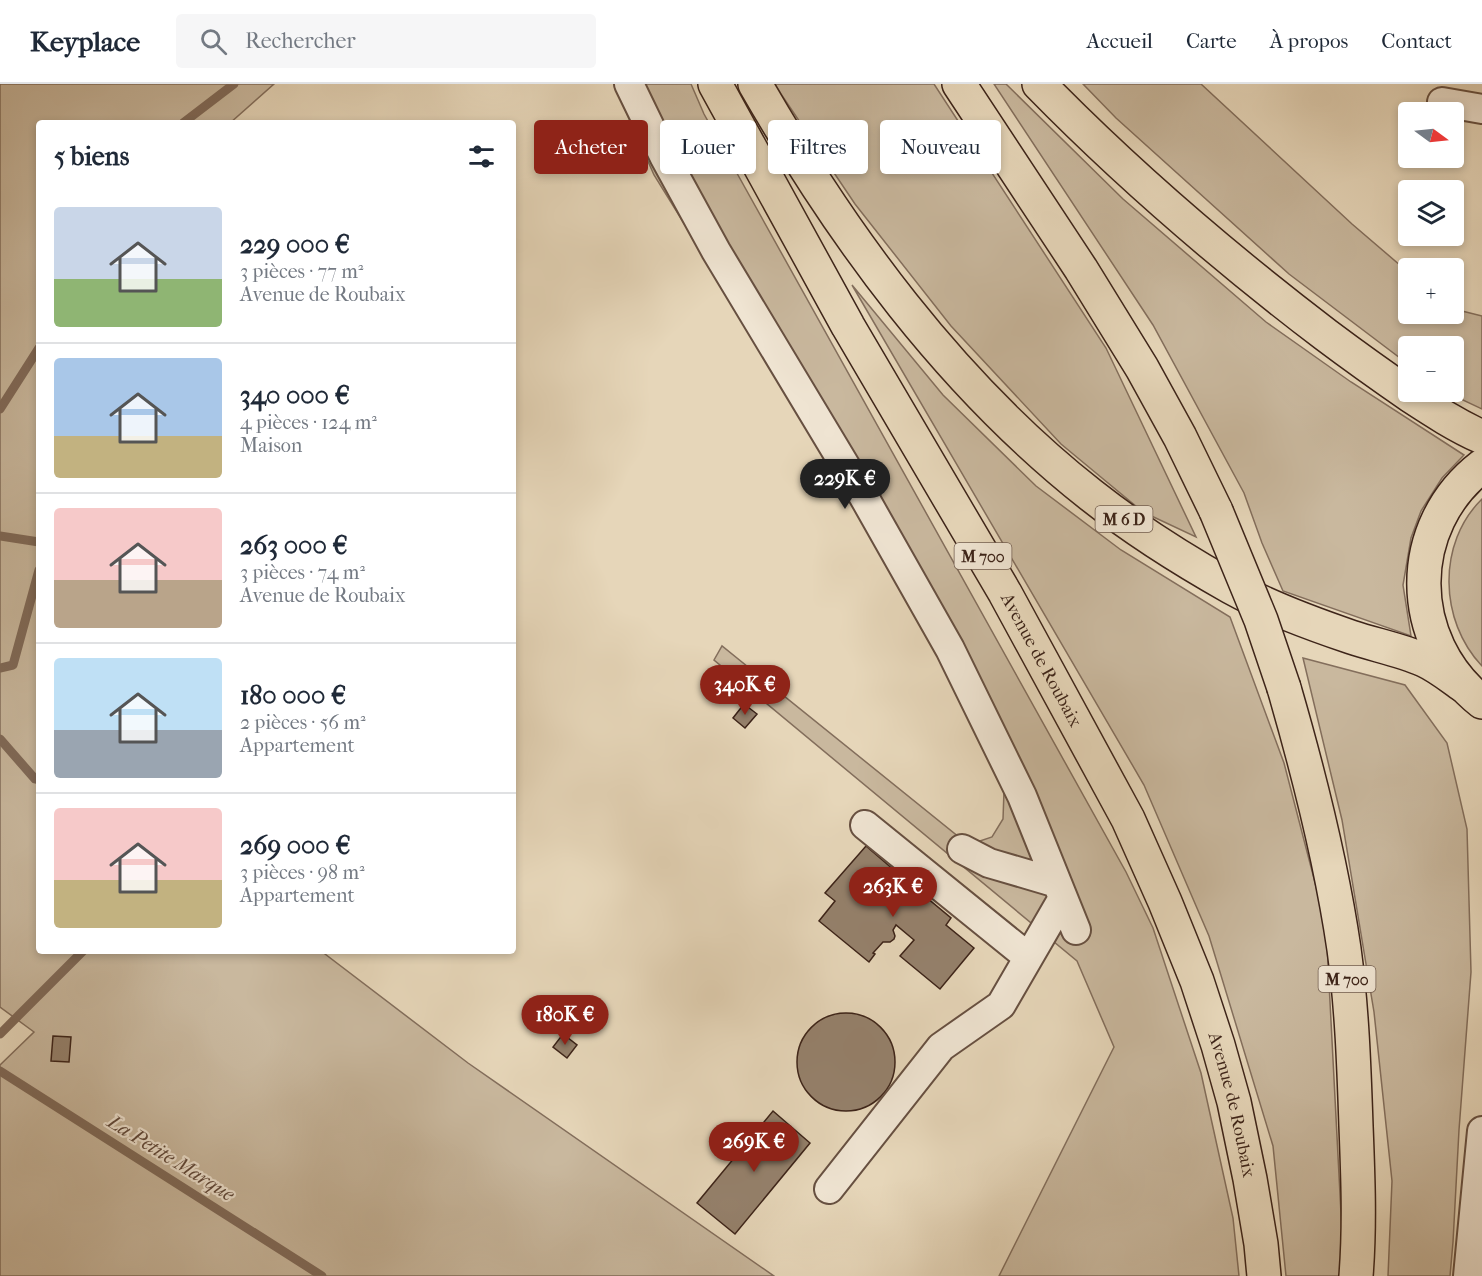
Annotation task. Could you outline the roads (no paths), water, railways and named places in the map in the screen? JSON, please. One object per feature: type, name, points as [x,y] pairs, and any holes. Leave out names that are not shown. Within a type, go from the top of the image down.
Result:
[{"type":"highway","name":"Avenue de Roubaix","points":[[715,84],[848,326],[1005,593],[1128,819],[1197,981],[1218,1045],[1234,1102],[1250,1179],[1264,1276]]},
{"type":"highway","name":"M 6 D","points":[[755,84],[799,158],[858,246],[903,305],[996,410],[1059,469],[1145,534],[1232,587],[1311,623],[1425,661],[1445,671],[1477,698]]},
{"type":"highway","name":"M 700","points":[[959,84],[1081,269],[1142,368],[1180,437],[1216,511],[1261,620],[1284,688],[1315,802],[1332,877],[1344,950],[1350,1003],[1358,1175],[1356,1276]]},
{"type":"highway","points":[[1039,84],[1125,168],[1281,300],[1385,378],[1461,427],[1482,436]]},
{"type":"highway","points":[[1477,698],[1451,670],[1431,631],[1425,600],[1424,567],[1428,546],[1445,506],[1472,473],[1482,466]]},
{"type":"street","points":[[629,84],[664,156],[716,251],[858,487],[950,649],[1022,796],[1076,930]]},
{"type":"street","points":[[1464,106],[1482,109]]},
{"type":"street","points":[[865,825],[1028,957]]},
{"type":"street","points":[[962,849],[989,863],[1060,891]]},
{"type":"street","points":[[829,1189],[941,1047],[1001,1005],[1028,957],[1060,891]]},
{"type":"street","points":[[1468,1276],[1482,1131]]},
{"type":"waterway","name":"La Petite Marque","points":[[187,120],[234,84]]},
{"type":"waterway","name":"La Petite Marque","points":[[0,409],[36,353]]},
{"type":"waterway","name":"La Petite Marque","points":[[0,536],[36,542]]},
{"type":"waterway","name":"La Petite Marque","points":[[0,668],[13,665],[36,581]]},
{"type":"waterway","name":"La Petite Marque","points":[[0,739],[36,779]]},
{"type":"waterway","name":"La Petite Marque","points":[[0,1034],[80,954]]},
{"type":"waterway","name":"La Petite Marque","points":[[0,1071],[322,1276]]}]
